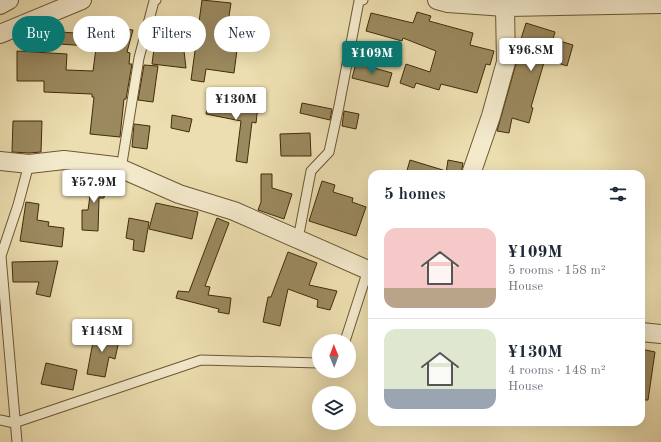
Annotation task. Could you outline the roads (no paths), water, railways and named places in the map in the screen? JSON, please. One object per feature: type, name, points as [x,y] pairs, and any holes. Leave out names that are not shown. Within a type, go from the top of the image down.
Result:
[{"type":"street","points":[[0,5],[9,0]]},
{"type":"street","points":[[0,34],[82,0]]},
{"type":"street","points":[[437,0],[448,3],[661,4]]},
{"type":"street","points":[[472,170],[491,116],[506,62],[510,4]]},
{"type":"street","points":[[0,161],[29,164],[64,160],[115,166],[179,194],[234,212],[368,269]]},
{"type":"street","points":[[645,332],[661,334]]},
{"type":"lane","points":[[121,169],[139,58],[154,2],[156,0]]},
{"type":"lane","points":[[298,239],[311,171],[329,152],[359,1],[363,0]]},
{"type":"lane","points":[[17,442],[14,423],[2,256],[29,164]]},
{"type":"lane","points":[[347,334],[368,276]]},
{"type":"lane","points":[[0,420],[14,423],[201,360],[312,363]]}]
